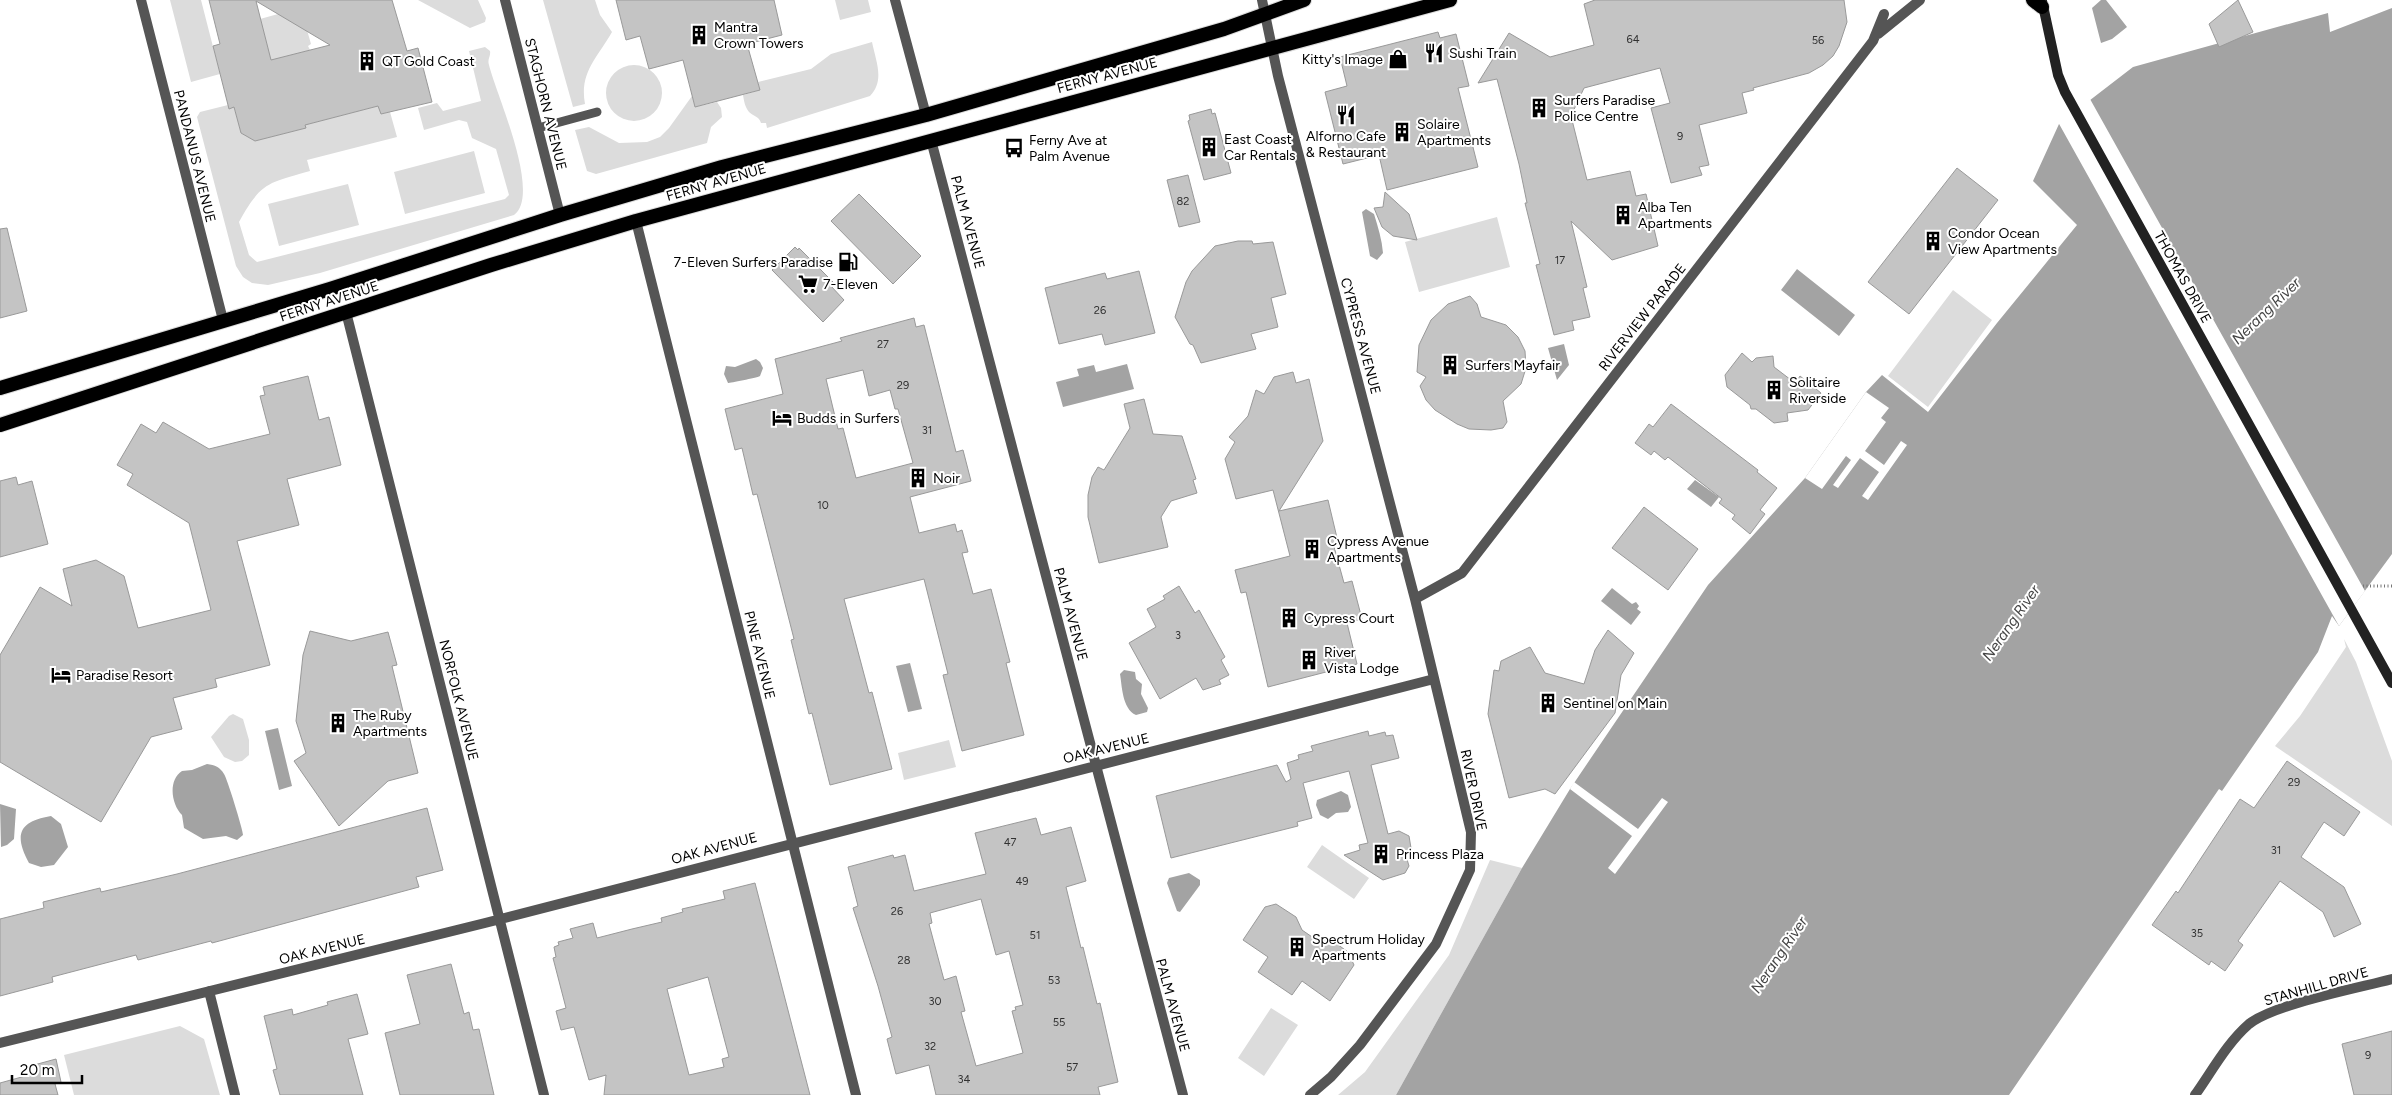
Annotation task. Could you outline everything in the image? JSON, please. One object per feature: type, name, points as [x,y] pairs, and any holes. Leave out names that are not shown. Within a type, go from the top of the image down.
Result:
[{"type":"highway","name":"FERNY AVENUE","points":[[0,388],[330,289],[560,214],[722,167],[926,115],[1224,29],[1263,7],[1304,0]]},
{"type":"highway","name":"FERNY AVENUE","points":[[0,425],[346,312],[636,221],[1450,0]]},
{"type":"main road","name":"THOMAS DRIVE","points":[[2039,2],[2058,75],[2074,110],[2359,620],[2392,683]]},
{"type":"street","name":"PANDANUS AVENUE","points":[[142,0],[223,320]]},
{"type":"street","name":"STAGHORN AVENUE","points":[[505,0],[560,214]]},
{"type":"street","points":[[895,0],[926,115]]},
{"type":"street","name":"RIVERVIEW PARADE","points":[[1415,599],[1462,573],[1877,35],[1920,0]]},
{"type":"street","name":"CYPRESS AVENUE","points":[[1263,7],[1271,48],[1415,599],[1434,679]]},
{"type":"street","name":"RIVERVIEW PARADE","points":[[1877,35],[1884,14]]},
{"type":"street","name":"PALM AVENUE","points":[[931,140],[1182,1095]]},
{"type":"street","name":"PINE AVENUE","points":[[636,221],[856,1095]]},
{"type":"street","name":"NORFOLK AVENUE","points":[[346,312],[544,1095]]},
{"type":"street","name":"OAK AVENUE","points":[[0,1043],[500,918],[1434,679]]},
{"type":"street","name":"RIVER DRIVE","points":[[1310,1095],[1331,1077],[1360,1045],[1436,944],[1470,870],[1471,832],[1434,679]]},
{"type":"street","name":"STANHILL DRIVE","points":[[2195,1095],[2236,1038],[2255,1020],[2284,1008],[2392,979]]},
{"type":"street","points":[[209,991],[236,1095]]},
{"type":"lane","points":[[538,128],[597,112]]},
{"type":"path","points":[[2363,586],[2392,586]]},
{"type":"shaded area","points":[[170,0],[201,0],[220,74],[191,82]]},
{"type":"shaded area","points":[[418,0],[478,0],[486,18],[485,22],[470,28]]},
{"type":"shaded area","points":[[543,0],[595,0],[600,15],[612,32],[587,74],[584,93],[585,104],[573,107]]},
{"type":"shaded area","points":[[835,0],[868,0],[871,12],[840,20]]},
{"type":"shaded area","points":[[289,11],[307,30],[311,44],[308,46],[310,50],[292,55],[309,124],[378,106],[381,114],[390,112],[397,137],[307,160],[310,171],[284,178],[260,191],[239,222],[249,255],[257,262],[505,199],[509,195],[496,149],[472,138],[467,122],[459,120],[424,130],[418,108],[437,103],[443,111],[481,101],[469,51],[485,47],[490,51],[489,65],[515,143],[520,166],[523,187],[521,204],[514,215],[320,273],[268,285],[252,283],[243,277],[236,266],[197,117],[200,112],[228,105],[229,109],[234,107],[241,133],[255,141],[306,128],[291,68],[274,72],[260,19]]},
{"type":"shaded area","points":[[872,42],[878,77],[875,90],[870,96],[767,128],[766,123],[761,123],[759,119],[749,112],[743,95],[760,90],[758,82],[811,69],[831,54]]},
{"type":"shaded area","points":[[628,65],[640,65],[654,73],[662,87],[660,104],[654,113],[640,121],[628,121],[618,116],[611,109],[606,99],[606,87],[611,77],[618,70]]},
{"type":"shaded area","points":[[692,96],[695,107],[717,102],[721,108],[722,117],[711,127],[707,143],[596,174],[587,171],[575,130],[589,127],[619,143],[647,142],[660,137],[669,128]]},
{"type":"shaded area","points":[[474,151],[485,193],[405,214],[394,172]]},
{"type":"shaded area","points":[[348,184],[359,225],[279,246],[268,204]]},
{"type":"shaded area","points":[[1497,217],[1510,267],[1419,292],[1405,242]]},
{"type":"shaded area","points":[[1953,290],[1992,320],[1928,407],[1888,376]]},
{"type":"shaded area","points":[[2344,639],[2356,662],[2392,761],[2392,826],[2275,746],[2300,716],[2346,647]]},
{"type":"shaded area","points":[[233,714],[243,719],[249,740],[249,755],[242,761],[235,762],[224,757],[211,737],[229,716]]},
{"type":"shaded area","points":[[949,740],[956,767],[904,780],[898,753]]},
{"type":"shaded area","points":[[1322,845],[1369,878],[1354,899],[1307,867]]},
{"type":"shaded area","points":[[1490,860],[1522,868],[1396,1095],[1338,1095],[1365,1072],[1449,955]]},
{"type":"shaded area","points":[[1271,1008],[1298,1025],[1264,1076],[1238,1058]]},
{"type":"shaded area","points":[[180,1026],[204,1039],[220,1095],[74,1095],[64,1055]]},
{"type":"water","points":[[2101,0],[2106,0],[2127,27],[2112,39],[2101,43],[2092,8]]},
{"type":"water","name":"Nerang River","points":[[2392,8],[2392,554],[2339,626],[2332,616],[2318,652],[2222,791],[2219,789],[2009,1095],[1396,1095],[1522,868],[1570,789],[1708,585],[1805,478],[1866,392],[1882,375],[1928,412],[2077,225],[2033,181],[2059,124],[2133,67],[2328,13],[2330,32]]},
{"type":"water","points":[[1366,209],[1374,214],[1381,238],[1383,253],[1377,260],[1370,256],[1362,212]]},
{"type":"water","points":[[1797,269],[1855,315],[1839,336],[1781,290]]},
{"type":"water","points":[[1564,344],[1569,365],[1557,380],[1548,348]]},
{"type":"water","points":[[756,359],[763,368],[760,376],[728,383],[724,374],[726,366],[735,367]]},
{"type":"water","points":[[1127,364],[1134,389],[1063,407],[1056,382],[1079,376],[1077,369],[1094,365],[1096,372]]},
{"type":"water","points":[[1695,480],[1719,497],[1711,507],[1687,489]]},
{"type":"water","points":[[1612,588],[1632,604],[1636,602],[1639,606],[1637,609],[1641,612],[1631,625],[1601,601]]},
{"type":"water","points":[[910,663],[922,709],[908,712],[896,666]]},
{"type":"water","points":[[1124,670],[1135,672],[1136,679],[1142,684],[1141,694],[1148,708],[1147,712],[1136,715],[1128,708],[1125,702],[1120,674]]},
{"type":"water","points":[[278,728],[292,786],[279,790],[265,731]]},
{"type":"water","points":[[207,764],[219,768],[226,778],[243,835],[237,840],[226,836],[203,839],[184,828],[182,815],[173,799],[175,780],[182,771],[192,770]]},
{"type":"water","points":[[1341,791],[1348,795],[1351,807],[1348,812],[1336,813],[1328,819],[1320,815],[1316,805],[1317,800]]},
{"type":"water","points":[[0,804],[16,809],[14,839],[1,847]]},
{"type":"water","points":[[51,816],[61,824],[68,847],[54,865],[41,867],[29,863],[21,844],[22,830],[32,821]]},
{"type":"water","points":[[1189,873],[1200,880],[1200,885],[1180,912],[1177,911],[1167,883],[1169,878]]},
{"type":"pier","points":[[2090,99],[2365,591],[2339,626],[2058,122],[2073,108]]},
{"type":"pier","points":[[1866,392],[1889,408],[1881,418],[1886,422],[1865,451],[1884,465],[1901,441],[1907,445],[1868,500],[1862,496],[1879,472],[1860,458],[1838,488],[1833,485],[1851,460],[1846,456],[1822,489],[1805,478]]},
{"type":"pier","points":[[1574,782],[1638,829],[1662,798],[1668,802],[1615,874],[1608,868],[1632,836],[1570,789]]},
{"type":"building","points":[[209,0],[392,0],[407,51],[418,48],[432,102],[381,114],[378,106],[305,125],[306,128],[255,141],[241,133],[234,107],[229,109],[213,46],[220,44]],"holes":[[[256,1],[330,45],[271,60]]]},
{"type":"building","name":"Mantra Crown Towers","points":[[616,0],[774,0],[782,35],[747,44],[760,90],[695,107],[683,60],[649,69],[640,36],[626,40]]},
{"type":"building","points":[[1595,0],[1844,0],[1847,22],[1839,46],[1833,56],[1823,65],[1809,73],[1753,88],[1754,90],[1742,93],[1747,113],[1699,125],[1709,165],[1699,167],[1702,175],[1671,183],[1651,108],[1670,103],[1660,68],[1584,88],[1571,116],[1587,180],[1630,171],[1636,196],[1646,194],[1658,246],[1612,260],[1571,221],[1587,287],[1583,288],[1590,317],[1572,321],[1574,330],[1554,335],[1536,265],[1540,264],[1525,203],[1527,203],[1519,164],[1497,79],[1478,83],[1509,33],[1550,57],[1594,45],[1584,4]]},
{"type":"building","points":[[2238,0],[2253,32],[2219,47],[2209,24]]},
{"type":"building","name":"Solaire Apartments","points":[[1438,32],[1440,38],[1456,34],[1469,86],[1458,88],[1478,167],[1387,190],[1379,155],[1343,164],[1325,92],[1347,86],[1340,57]]},
{"type":"building","name":"East Coast Car Rentals","points":[[1211,109],[1212,114],[1215,113],[1231,173],[1204,180],[1188,121],[1190,120],[1189,115]]},
{"type":"building","name":"Condor Ocean View Apartments","points":[[1957,168],[1998,200],[1909,314],[1868,282]]},
{"type":"building","points":[[1188,175],[1200,222],[1179,227],[1167,180]]},
{"type":"building","points":[[1385,192],[1409,214],[1417,240],[1393,236],[1382,227],[1374,208],[1383,207]]},
{"type":"building","points":[[859,194],[921,256],[893,284],[831,221]]},
{"type":"building","points":[[7,228],[27,311],[0,318],[0,229]]},
{"type":"building","points":[[1238,241],[1252,241],[1253,244],[1273,242],[1286,294],[1271,298],[1278,327],[1251,334],[1256,349],[1201,363],[1193,345],[1190,344],[1175,317],[1186,282],[1192,271],[1215,246]]},
{"type":"building","name":"7-Eleven","points":[[795,247],[798,250],[799,248],[833,282],[830,285],[844,300],[823,322],[772,270]]},
{"type":"building","points":[[1139,271],[1155,333],[1105,345],[1102,334],[1059,344],[1045,288],[1105,273],[1107,279]]},
{"type":"building","name":"Surfers Mayfair","points":[[1470,296],[1477,304],[1481,317],[1506,325],[1518,337],[1525,351],[1526,368],[1521,384],[1503,401],[1507,422],[1503,428],[1491,430],[1469,429],[1457,424],[1435,410],[1426,400],[1420,386],[1426,377],[1417,372],[1419,345],[1431,320],[1448,304]]},
{"type":"building","points":[[914,318],[916,327],[924,325],[956,452],[963,450],[971,481],[910,497],[919,533],[955,524],[957,532],[962,530],[968,552],[962,553],[973,594],[991,589],[1010,662],[1006,663],[1024,735],[962,751],[943,675],[948,674],[924,579],[844,599],[869,693],[872,692],[892,769],[830,785],[812,713],[809,714],[791,640],[794,639],[757,494],[753,495],[742,448],[735,450],[725,409],[783,394],[775,359],[842,341],[840,338]],"holes":[[[863,370],[869,396],[890,390],[895,409],[898,409],[913,463],[856,478],[843,428],[838,429],[826,379]]]},
{"type":"building","name":"Solitaire Riverside","points":[[1742,353],[1752,362],[1756,358],[1773,356],[1774,367],[1795,383],[1800,376],[1821,393],[1808,410],[1787,413],[1788,421],[1774,423],[1756,409],[1751,409],[1750,405],[1727,387],[1725,375]]},
{"type":"building","points":[[1293,372],[1296,383],[1309,379],[1323,441],[1279,511],[1328,500],[1338,542],[1333,543],[1344,583],[1352,581],[1362,619],[1347,623],[1357,664],[1268,687],[1246,592],[1241,593],[1235,570],[1290,556],[1273,490],[1236,499],[1225,459],[1235,442],[1229,437],[1248,416],[1256,390],[1264,394],[1274,377]]},
{"type":"building","points":[[308,376],[319,420],[329,417],[341,465],[287,479],[299,525],[237,541],[270,665],[215,679],[217,687],[173,698],[182,729],[151,737],[101,822],[0,762],[0,655],[40,587],[72,606],[63,569],[96,560],[124,576],[138,628],[211,610],[189,523],[127,485],[133,474],[117,465],[141,424],[156,433],[163,422],[209,449],[270,434],[260,396],[265,395],[263,387]]},
{"type":"building","points":[[1144,399],[1153,434],[1182,436],[1196,479],[1193,480],[1197,493],[1171,501],[1161,517],[1168,547],[1099,563],[1088,517],[1088,495],[1092,477],[1098,467],[1104,470],[1130,428],[1124,404]]},
{"type":"building","points":[[1671,404],[1758,470],[1757,472],[1777,488],[1760,510],[1765,514],[1750,534],[1732,519],[1735,515],[1719,503],[1722,499],[1668,457],[1665,460],[1654,451],[1651,455],[1635,443],[1649,424],[1653,427]]},
{"type":"building","points":[[16,477],[18,485],[32,481],[48,544],[0,557],[0,481]]},
{"type":"building","points":[[1644,507],[1698,549],[1668,590],[1612,548]]},
{"type":"building","points":[[1179,586],[1195,613],[1199,610],[1225,657],[1221,660],[1229,675],[1219,680],[1221,684],[1203,690],[1196,678],[1160,699],[1129,643],[1156,627],[1147,609],[1165,599],[1163,596]]},
{"type":"building","points":[[1608,630],[1634,653],[1621,675],[1615,713],[1555,794],[1545,789],[1509,798],[1488,714],[1494,670],[1499,671],[1501,661],[1530,647],[1545,673],[1584,684],[1595,650]]},
{"type":"building","name":"The Ruby Apartments","points":[[310,631],[351,641],[388,632],[397,665],[392,666],[418,773],[388,781],[339,826],[294,761],[306,753],[296,721],[303,655]]},
{"type":"building","points":[[1368,731],[1369,736],[1385,732],[1386,736],[1393,735],[1399,758],[1371,765],[1388,834],[1399,831],[1409,836],[1411,848],[1406,856],[1409,866],[1405,873],[1383,880],[1344,855],[1360,850],[1359,845],[1368,843],[1349,771],[1303,783],[1312,818],[1297,822],[1298,826],[1171,858],[1156,796],[1277,765],[1286,782],[1291,779],[1287,763],[1299,759],[1298,755],[1313,751],[1311,746]]},
{"type":"building","points":[[2287,761],[2360,812],[2344,836],[2324,822],[2301,857],[2344,887],[2361,924],[2334,937],[2323,912],[2280,881],[2238,941],[2243,945],[2225,971],[2211,961],[2209,965],[2152,925],[2176,891],[2178,893],[2240,799],[2254,808]]},
{"type":"building","points":[[427,808],[443,870],[416,877],[419,887],[212,943],[211,941],[138,960],[136,955],[52,977],[53,982],[0,996],[0,919],[44,908],[43,902],[100,888],[101,892],[177,874]]},
{"type":"building","points":[[1036,818],[1041,835],[1071,827],[1086,881],[1066,887],[1097,1004],[1100,1003],[1118,1082],[1098,1087],[1100,1095],[936,1095],[929,1065],[896,1074],[887,1039],[892,1037],[853,908],[858,906],[848,867],[893,855],[894,858],[905,855],[914,891],[986,874],[975,833]],"holes":[[[981,899],[996,955],[1009,951],[1023,1005],[1015,1007],[1016,1010],[1012,1011],[1023,1053],[976,1066],[961,1012],[965,1011],[956,976],[944,980],[929,924],[932,923],[930,913]]]},
{"type":"building","points":[[755,883],[810,1095],[604,1095],[606,1075],[589,1080],[574,1027],[561,1030],[556,1011],[566,1008],[553,958],[556,957],[554,947],[559,945],[558,942],[573,938],[570,929],[593,923],[597,938],[662,922],[661,918],[683,912],[682,909],[725,899],[723,891]],"holes":[[[708,977],[729,1057],[722,1059],[724,1067],[689,1075],[667,989]]]},
{"type":"building","name":"Spectrum Holiday Apartments","points":[[1276,904],[1296,917],[1302,930],[1315,939],[1330,939],[1348,952],[1354,965],[1330,1001],[1302,981],[1292,995],[1258,972],[1268,957],[1243,940],[1265,907]]},
{"type":"building","points":[[451,964],[464,1014],[469,1012],[473,1030],[479,1029],[494,1095],[400,1095],[385,1033],[420,1024],[407,975]]},
{"type":"building","points":[[357,994],[368,1034],[348,1039],[363,1095],[280,1095],[273,1070],[277,1069],[264,1016],[292,1009],[293,1015],[328,1005],[327,1002]]},
{"type":"building","points":[[2392,1031],[2392,1095],[2354,1095],[2342,1044]]},
{"type":"building","points":[[56,1059],[61,1082],[55,1084],[58,1095],[0,1095],[0,1083],[36,1073],[34,1065]]},
{"type":"place","name":"Mantra Crown Towers","points":[[699,35]]},
{"type":"place","name":"Sushi Train","points":[[1434,53]]},
{"type":"place","name":"Kitty's Image","points":[[1398,59]]},
{"type":"place","name":"QT Gold Coast","points":[[367,61]]},
{"type":"place","name":"Surfers Paradise Police Centre","points":[[1539,108]]},
{"type":"place","name":"Alforno Cafe & Restaurant","points":[[1346,115]]},
{"type":"place","name":"Solaire Apartments","points":[[1402,132]]},
{"type":"place","name":"East Coast Car Rentals","points":[[1209,147]]},
{"type":"place","name":"Ferny Ave at Palm Avenue","points":[[1014,148]]},
{"type":"place","name":"Alba Ten Apartments","points":[[1623,215]]},
{"type":"place","name":"Condor Ocean View Apartments","points":[[1933,241]]},
{"type":"place","name":"7-Eleven Surfers Paradise","points":[[848,262]]},
{"type":"place","name":"7-Eleven","points":[[808,284]]},
{"type":"place","name":"Surfers Mayfair","points":[[1450,365]]},
{"type":"place","name":"Solitaire Riverside","points":[[1774,390]]},
{"type":"place","name":"Budds in Surfers","points":[[782,418]]},
{"type":"place","name":"Noir","points":[[918,478]]},
{"type":"place","name":"Cypress Avenue Apartments","points":[[1312,549]]},
{"type":"place","name":"Cypress Court","points":[[1289,618]]},
{"type":"place","name":"River Vista Lodge","points":[[1309,660]]},
{"type":"place","name":"Paradise Resort","points":[[61,675]]},
{"type":"place","name":"Sentinel on Main","points":[[1548,703]]},
{"type":"place","name":"The Ruby Apartments","points":[[338,723]]},
{"type":"place","name":"Princess Plaza","points":[[1381,854]]},
{"type":"place","name":"Spectrum Holiday Apartments","points":[[1297,947]]}]
